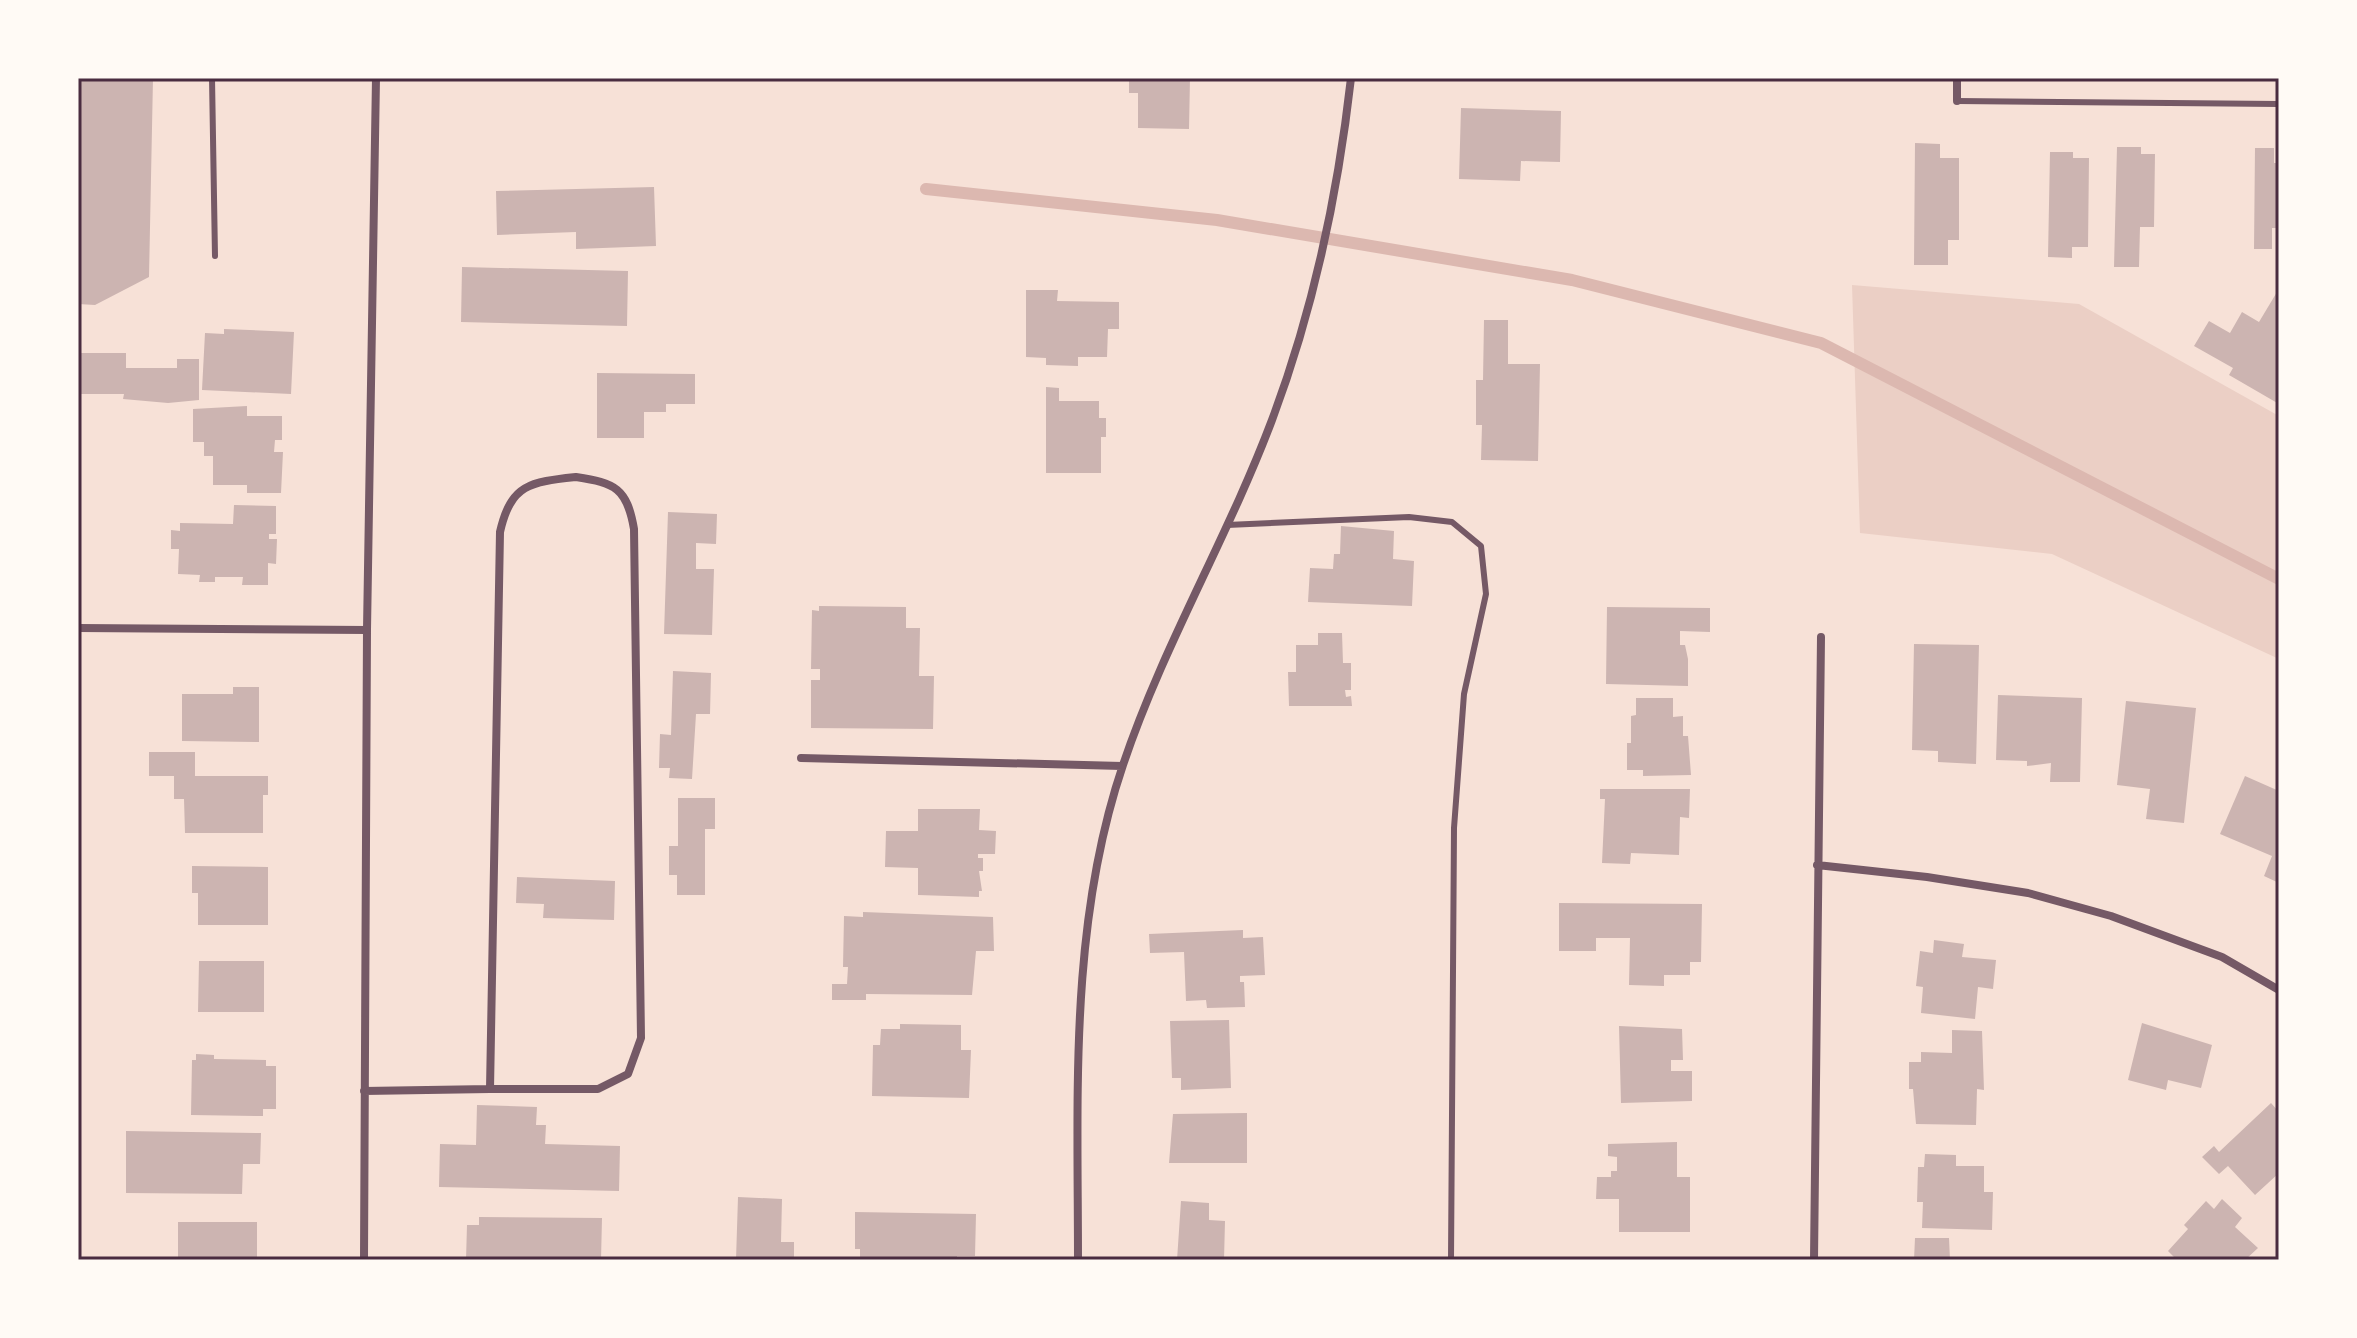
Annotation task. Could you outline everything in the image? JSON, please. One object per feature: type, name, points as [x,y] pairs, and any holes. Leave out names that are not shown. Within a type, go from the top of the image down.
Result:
[{"type":"street","points":[[364,1260],[367,630],[376,78]]},
{"type":"street","points":[[1078,1260],[1078,1053],[1083,949],[1100,850],[1122,766],[1272,420],[1306,312],[1343,150],[1351,78]]},
{"type":"street","points":[[1957,78],[1957,101]]},
{"type":"street","points":[[364,1091],[598,1089],[628,1074],[641,1038],[634,529],[630,503],[610,483],[576,477],[534,481],[506,505],[500,532],[490,1089]]},
{"type":"street","points":[[78,628],[367,630]]},
{"type":"street","points":[[1814,1260],[1821,637]]},
{"type":"street","points":[[801,758],[1122,766]]},
{"type":"street","points":[[1817,865],[1927,877],[2028,893],[2111,916],[2222,957],[2279,990]]},
{"type":"lane","points":[[212,78],[215,256]]},
{"type":"lane","points":[[1957,101],[2279,104]]},
{"type":"lane","points":[[1225,526],[1409,517],[1452,522],[1481,546],[1486,594],[1464,694],[1454,828],[1451,1260]]},
{"type":"shaded area","points":[[1852,285],[2079,304],[2279,416],[2279,659],[2052,554],[1860,533]]},
{"type":"building","points":[[78,78],[153,78],[149,277],[95,305],[78,304]]},
{"type":"building","points":[[1129,78],[1190,78],[1189,129],[1138,128],[1138,93],[1129,93]]},
{"type":"building","points":[[1461,108],[1561,111],[1560,162],[1521,161],[1520,181],[1459,179]]},
{"type":"building","points":[[1915,143],[1940,144],[1940,158],[1959,158],[1959,240],[1948,240],[1948,265],[1914,265]]},
{"type":"building","points":[[2117,147],[2141,147],[2141,154],[2155,154],[2154,227],[2140,227],[2139,267],[2114,267]]},
{"type":"building","points":[[2255,148],[2274,148],[2274,163],[2279,163],[2279,228],[2272,228],[2272,249],[2254,249]]},
{"type":"building","points":[[2050,152],[2073,152],[2073,158],[2089,158],[2088,247],[2072,247],[2072,258],[2048,257]]},
{"type":"building","points":[[654,187],[656,246],[576,249],[576,232],[497,235],[496,191]]},
{"type":"building","points":[[462,267],[628,271],[627,326],[461,322]]},
{"type":"building","points":[[1026,290],[1058,290],[1057,301],[1119,302],[1119,329],[1108,329],[1107,357],[1078,357],[1078,366],[1046,365],[1046,358],[1026,357]]},
{"type":"building","points":[[2277,292],[2279,404],[2229,375],[2233,368],[2194,346],[2209,321],[2230,333],[2242,312],[2259,322]]},
{"type":"building","points":[[1484,320],[1508,320],[1508,364],[1540,364],[1538,461],[1481,460],[1482,425],[1476,425],[1476,380],[1483,380]]},
{"type":"building","points":[[224,329],[294,332],[291,394],[202,390],[205,333],[224,334]]},
{"type":"building","points":[[78,353],[126,353],[126,368],[177,368],[177,359],[199,359],[199,400],[168,403],[123,399],[124,394],[78,394]]},
{"type":"building","points":[[597,373],[695,374],[695,404],[666,404],[666,412],[644,412],[644,438],[597,438]]},
{"type":"building","points":[[1046,387],[1059,388],[1059,401],[1099,401],[1099,418],[1106,418],[1106,437],[1101,437],[1101,473],[1046,473]]},
{"type":"building","points":[[247,406],[247,416],[282,416],[282,440],[275,440],[274,452],[283,452],[281,493],[247,493],[247,485],[213,485],[213,456],[204,456],[204,442],[193,442],[193,409]]},
{"type":"building","points":[[234,505],[276,506],[276,534],[269,534],[269,539],[277,539],[276,564],[268,563],[268,585],[242,585],[243,577],[215,577],[215,582],[199,582],[200,575],[178,574],[179,549],[171,549],[171,530],[180,531],[180,523],[233,524]]},
{"type":"building","points":[[668,512],[717,514],[716,544],[696,543],[696,569],[714,569],[712,635],[664,634]]},
{"type":"building","points":[[1341,526],[1394,531],[1393,559],[1414,561],[1412,606],[1308,602],[1310,568],[1333,569],[1334,554],[1340,554]]},
{"type":"building","points":[[819,606],[906,607],[906,628],[920,628],[919,676],[934,676],[933,729],[811,728],[811,680],[820,680],[820,669],[811,669],[812,610],[819,611]]},
{"type":"building","points":[[1607,607],[1710,608],[1710,632],[1680,631],[1680,645],[1685,645],[1688,659],[1688,686],[1606,684]]},
{"type":"building","points":[[1318,633],[1342,633],[1343,663],[1351,663],[1351,690],[1345,690],[1346,697],[1351,696],[1352,706],[1289,706],[1288,672],[1296,672],[1296,645],[1318,645]]},
{"type":"building","points":[[1914,644],[1979,645],[1976,764],[1938,762],[1938,751],[1912,750]]},
{"type":"building","points":[[673,671],[711,673],[710,714],[696,714],[692,779],[669,778],[670,768],[659,768],[660,734],[671,735]]},
{"type":"building","points":[[233,687],[259,687],[259,742],[182,741],[182,694],[233,694]]},
{"type":"building","points":[[1998,695],[2082,698],[2080,782],[2050,782],[2051,763],[2027,766],[2027,761],[1996,760]]},
{"type":"building","points":[[1636,698],[1673,698],[1673,717],[1683,716],[1683,736],[1688,736],[1691,775],[1643,776],[1643,770],[1627,770],[1627,743],[1631,743],[1631,716],[1636,715]]},
{"type":"building","points":[[2126,701],[2196,708],[2184,823],[2146,819],[2150,789],[2117,785]]},
{"type":"building","points":[[149,752],[195,752],[195,776],[268,776],[268,795],[263,795],[263,833],[185,833],[184,799],[174,799],[174,776],[149,776]]},
{"type":"building","points":[[2245,776],[2279,791],[2279,883],[2264,876],[2272,856],[2220,834]]},
{"type":"building","points":[[1600,789],[1690,789],[1689,818],[1680,817],[1679,855],[1631,853],[1630,864],[1602,863],[1605,799],[1600,799]]},
{"type":"building","points":[[678,798],[715,798],[715,829],[705,829],[705,895],[677,895],[677,875],[669,875],[669,846],[678,846]]},
{"type":"building","points":[[918,809],[980,809],[979,830],[996,831],[995,854],[978,854],[978,858],[983,858],[983,871],[979,871],[982,891],[979,891],[979,897],[918,895],[918,868],[885,867],[886,831],[918,831]]},
{"type":"building","points":[[192,866],[268,867],[268,925],[198,925],[198,893],[192,893]]},
{"type":"building","points":[[517,877],[615,881],[614,920],[543,918],[544,904],[516,903]]},
{"type":"building","points":[[1559,903],[1702,904],[1701,962],[1690,962],[1690,975],[1664,975],[1664,986],[1629,985],[1630,938],[1596,938],[1596,951],[1559,951]]},
{"type":"building","points":[[863,912],[993,917],[994,951],[976,951],[972,995],[866,994],[866,1000],[832,1000],[832,984],[847,984],[848,967],[843,967],[844,916],[863,917]]},
{"type":"building","points":[[1243,930],[1243,938],[1263,937],[1265,975],[1240,976],[1240,982],[1244,982],[1245,1007],[1207,1008],[1206,1000],[1186,1001],[1184,952],[1150,953],[1149,934]]},
{"type":"building","points":[[1934,940],[1964,944],[1962,957],[1996,960],[1993,989],[1978,987],[1975,1019],[1921,1013],[1923,987],[1916,986],[1920,951],[1933,953]]},
{"type":"building","points":[[199,961],[264,961],[264,1012],[198,1012]]},
{"type":"building","points":[[1229,1020],[1231,1088],[1181,1090],[1181,1078],[1172,1078],[1170,1021]]},
{"type":"building","points":[[2142,1023],[2212,1045],[2201,1088],[2168,1080],[2166,1090],[2128,1080]]},
{"type":"building","points":[[900,1024],[961,1025],[961,1050],[971,1050],[969,1098],[872,1096],[873,1045],[880,1045],[881,1029],[900,1029]]},
{"type":"building","points":[[1619,1026],[1682,1029],[1683,1060],[1671,1060],[1671,1071],[1692,1071],[1692,1101],[1621,1103]]},
{"type":"building","points":[[1952,1030],[1982,1031],[1984,1090],[1977,1089],[1976,1125],[1916,1124],[1913,1089],[1909,1089],[1909,1062],[1921,1062],[1921,1052],[1952,1053]]},
{"type":"building","points":[[196,1054],[214,1055],[214,1059],[266,1060],[266,1066],[276,1066],[276,1109],[263,1109],[263,1116],[191,1115],[192,1060],[196,1060]]},
{"type":"building","points":[[2271,1103],[2279,1112],[2279,1173],[2255,1195],[2228,1166],[2219,1174],[2202,1157],[2214,1146],[2219,1152]]},
{"type":"building","points":[[477,1105],[537,1107],[536,1125],[546,1125],[545,1144],[620,1146],[619,1191],[439,1187],[440,1144],[476,1145]]},
{"type":"building","points":[[1247,1113],[1247,1163],[1169,1163],[1173,1114]]},
{"type":"building","points":[[126,1131],[261,1133],[260,1164],[243,1164],[242,1194],[126,1193]]},
{"type":"building","points":[[1677,1142],[1677,1177],[1690,1177],[1690,1232],[1619,1232],[1619,1199],[1596,1199],[1597,1177],[1611,1177],[1611,1171],[1617,1171],[1617,1157],[1608,1156],[1608,1144]]},
{"type":"building","points":[[1925,1154],[1956,1155],[1956,1166],[1984,1166],[1984,1192],[1993,1192],[1992,1230],[1922,1228],[1923,1202],[1917,1202],[1918,1167],[1924,1167]]},
{"type":"building","points":[[738,1197],[782,1199],[781,1242],[794,1242],[794,1260],[736,1260]]},
{"type":"building","points":[[2222,1199],[2242,1218],[2235,1227],[2258,1248],[2245,1260],[2177,1260],[2168,1251],[2188,1229],[2184,1225],[2206,1201],[2214,1209]]},
{"type":"building","points":[[1181,1201],[1209,1203],[1209,1220],[1225,1221],[1224,1260],[1177,1260]]},
{"type":"building","points":[[855,1212],[976,1214],[975,1256],[957,1256],[957,1260],[860,1260],[860,1249],[855,1249]]},
{"type":"building","points":[[479,1217],[602,1218],[601,1260],[466,1260],[467,1225],[479,1225]]},
{"type":"building","points":[[178,1222],[257,1222],[257,1260],[178,1260]]},
{"type":"building","points":[[1915,1238],[1949,1238],[1950,1260],[1914,1260]]},
{"type":"waterway","points":[[926,189],[1217,220],[1572,280],[1821,343],[2279,579]]}]
